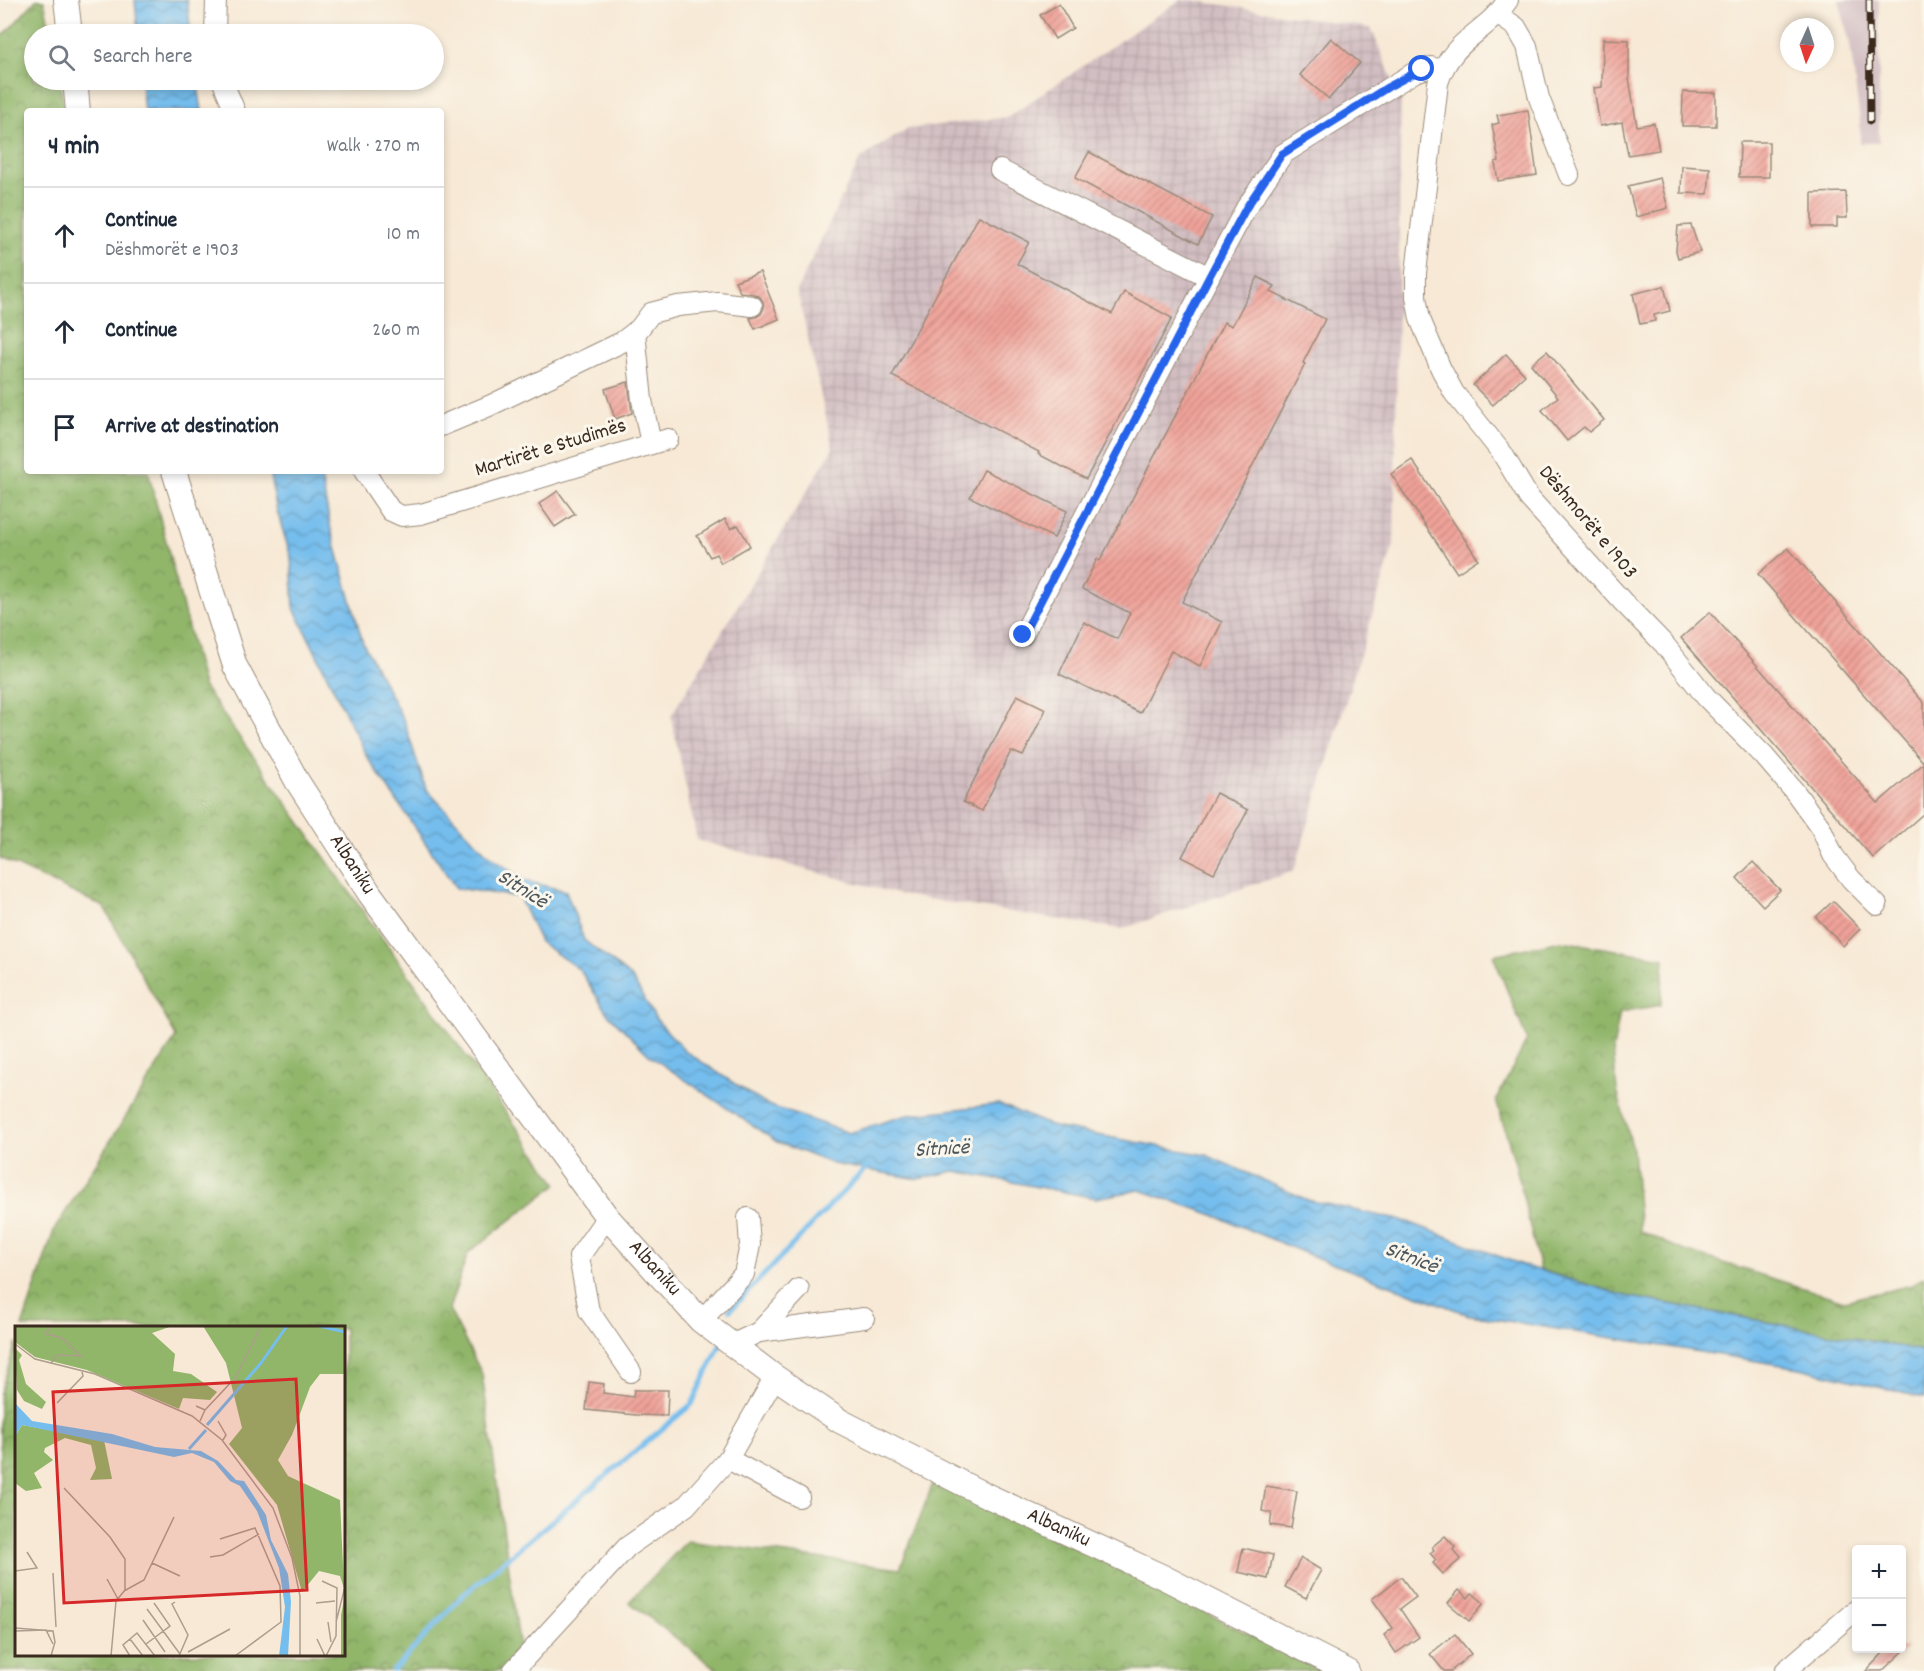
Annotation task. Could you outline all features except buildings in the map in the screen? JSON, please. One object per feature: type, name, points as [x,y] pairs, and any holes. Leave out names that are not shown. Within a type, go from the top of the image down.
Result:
[{"type":"main road","points":[[66,0],[69,24]]},
{"type":"main road","points":[[76,90],[78,108]]},
{"type":"main road","name":"Albaniku","points":[[175,474],[236,666],[297,781],[370,894],[607,1217],[701,1321],[731,1346],[840,1421],[977,1491],[1163,1577],[1347,1671]]},
{"type":"street","points":[[215,24],[216,0]]},
{"type":"street","name":"Dëshmorët e 1903","points":[[1569,175],[1539,98],[1527,46],[1503,7],[1454,51],[1438,83],[1415,285],[1420,319],[1441,369],[1454,393],[1502,453],[1529,498],[1664,644],[1706,697],[1764,756],[1795,792],[1821,828],[1833,855],[1851,879],[1877,905]]},
{"type":"street","points":[[1023,635],[1246,208],[1282,154],[1388,87],[1422,69],[1431,68],[1442,71]]},
{"type":"street","points":[[226,90],[234,108]]},
{"type":"street","points":[[1000,170],[1209,277]]},
{"type":"street","points":[[444,425],[489,406],[622,342],[635,332],[651,313],[678,306],[718,302],[752,306]]},
{"type":"street","name":"Martirët e Studimës","points":[[366,474],[391,511],[402,516],[421,514],[660,441],[642,399],[635,332]]},
{"type":"street","points":[[607,1217],[579,1257],[589,1311],[631,1372]]},
{"type":"street","points":[[701,1321],[744,1274],[750,1245],[748,1218]]},
{"type":"street","points":[[759,1332],[799,1289]]},
{"type":"street","points":[[731,1346],[759,1332],[864,1318]]},
{"type":"street","points":[[513,1671],[627,1547],[686,1506],[728,1459],[775,1377]]},
{"type":"street","points":[[728,1459],[799,1497]]},
{"type":"street","points":[[1785,1671],[1852,1614]]},
{"type":"shaded area","points":[[1180,0],[1371,28],[1401,100],[1394,544],[1294,871],[1121,929],[901,895],[697,840],[671,716],[833,448],[797,290],[860,159],[907,129],[1008,117]]},
{"type":"shaded area","points":[[1839,0],[1879,0],[1879,143],[1860,143],[1860,121],[1850,44]]},
{"type":"green space","points":[[36,0],[44,0],[49,24],[24,24],[24,90],[61,90],[64,108],[24,108],[24,474],[149,474],[203,686],[557,1184],[468,1253],[449,1309],[482,1374],[523,1671],[0,1671],[0,1393],[15,1346],[15,1656],[345,1656],[345,1326],[22,1326],[54,1230],[176,1037],[104,907],[0,858],[0,39]]},
{"type":"green space","points":[[1561,941],[1664,958],[1661,1005],[1620,1012],[1613,1049],[1617,1091],[1633,1150],[1640,1231],[1682,1250],[1844,1301],[1912,1285],[1924,1277],[1924,1351],[1626,1296],[1540,1270],[1516,1166],[1496,1100],[1527,1040],[1493,955]]},
{"type":"green space","points":[[935,1478],[1323,1671],[719,1671],[629,1602],[687,1541],[900,1569]]},
{"type":"water","points":[[135,0],[187,0],[190,24],[137,24]]},
{"type":"water","points":[[142,90],[199,90],[202,108],[144,108]]},
{"type":"water","name":"Sitnicë","points":[[270,474],[321,474],[331,530],[363,643],[404,721],[426,789],[487,854],[525,881],[566,891],[584,940],[632,978],[656,1019],[685,1051],[765,1104],[849,1133],[907,1115],[999,1104],[1054,1127],[1206,1155],[1308,1200],[1408,1222],[1525,1266],[1626,1296],[1924,1351],[1924,1398],[1800,1368],[1470,1315],[1312,1256],[1211,1214],[1140,1190],[1096,1198],[955,1171],[918,1179],[833,1164],[777,1142],[650,1056],[607,1013],[580,970],[540,942],[519,897],[456,888],[367,757],[294,608],[291,557],[277,511]]},
{"type":"waterway","points":[[730,1310],[868,1166]]},
{"type":"waterway","points":[[393,1671],[462,1596],[692,1404],[720,1345]]},
{"type":"railway","points":[[1869,0],[1870,121]]},
{"type":"route","points":[[1023,635],[1246,208],[1282,154],[1388,87],[1422,69]]}]
